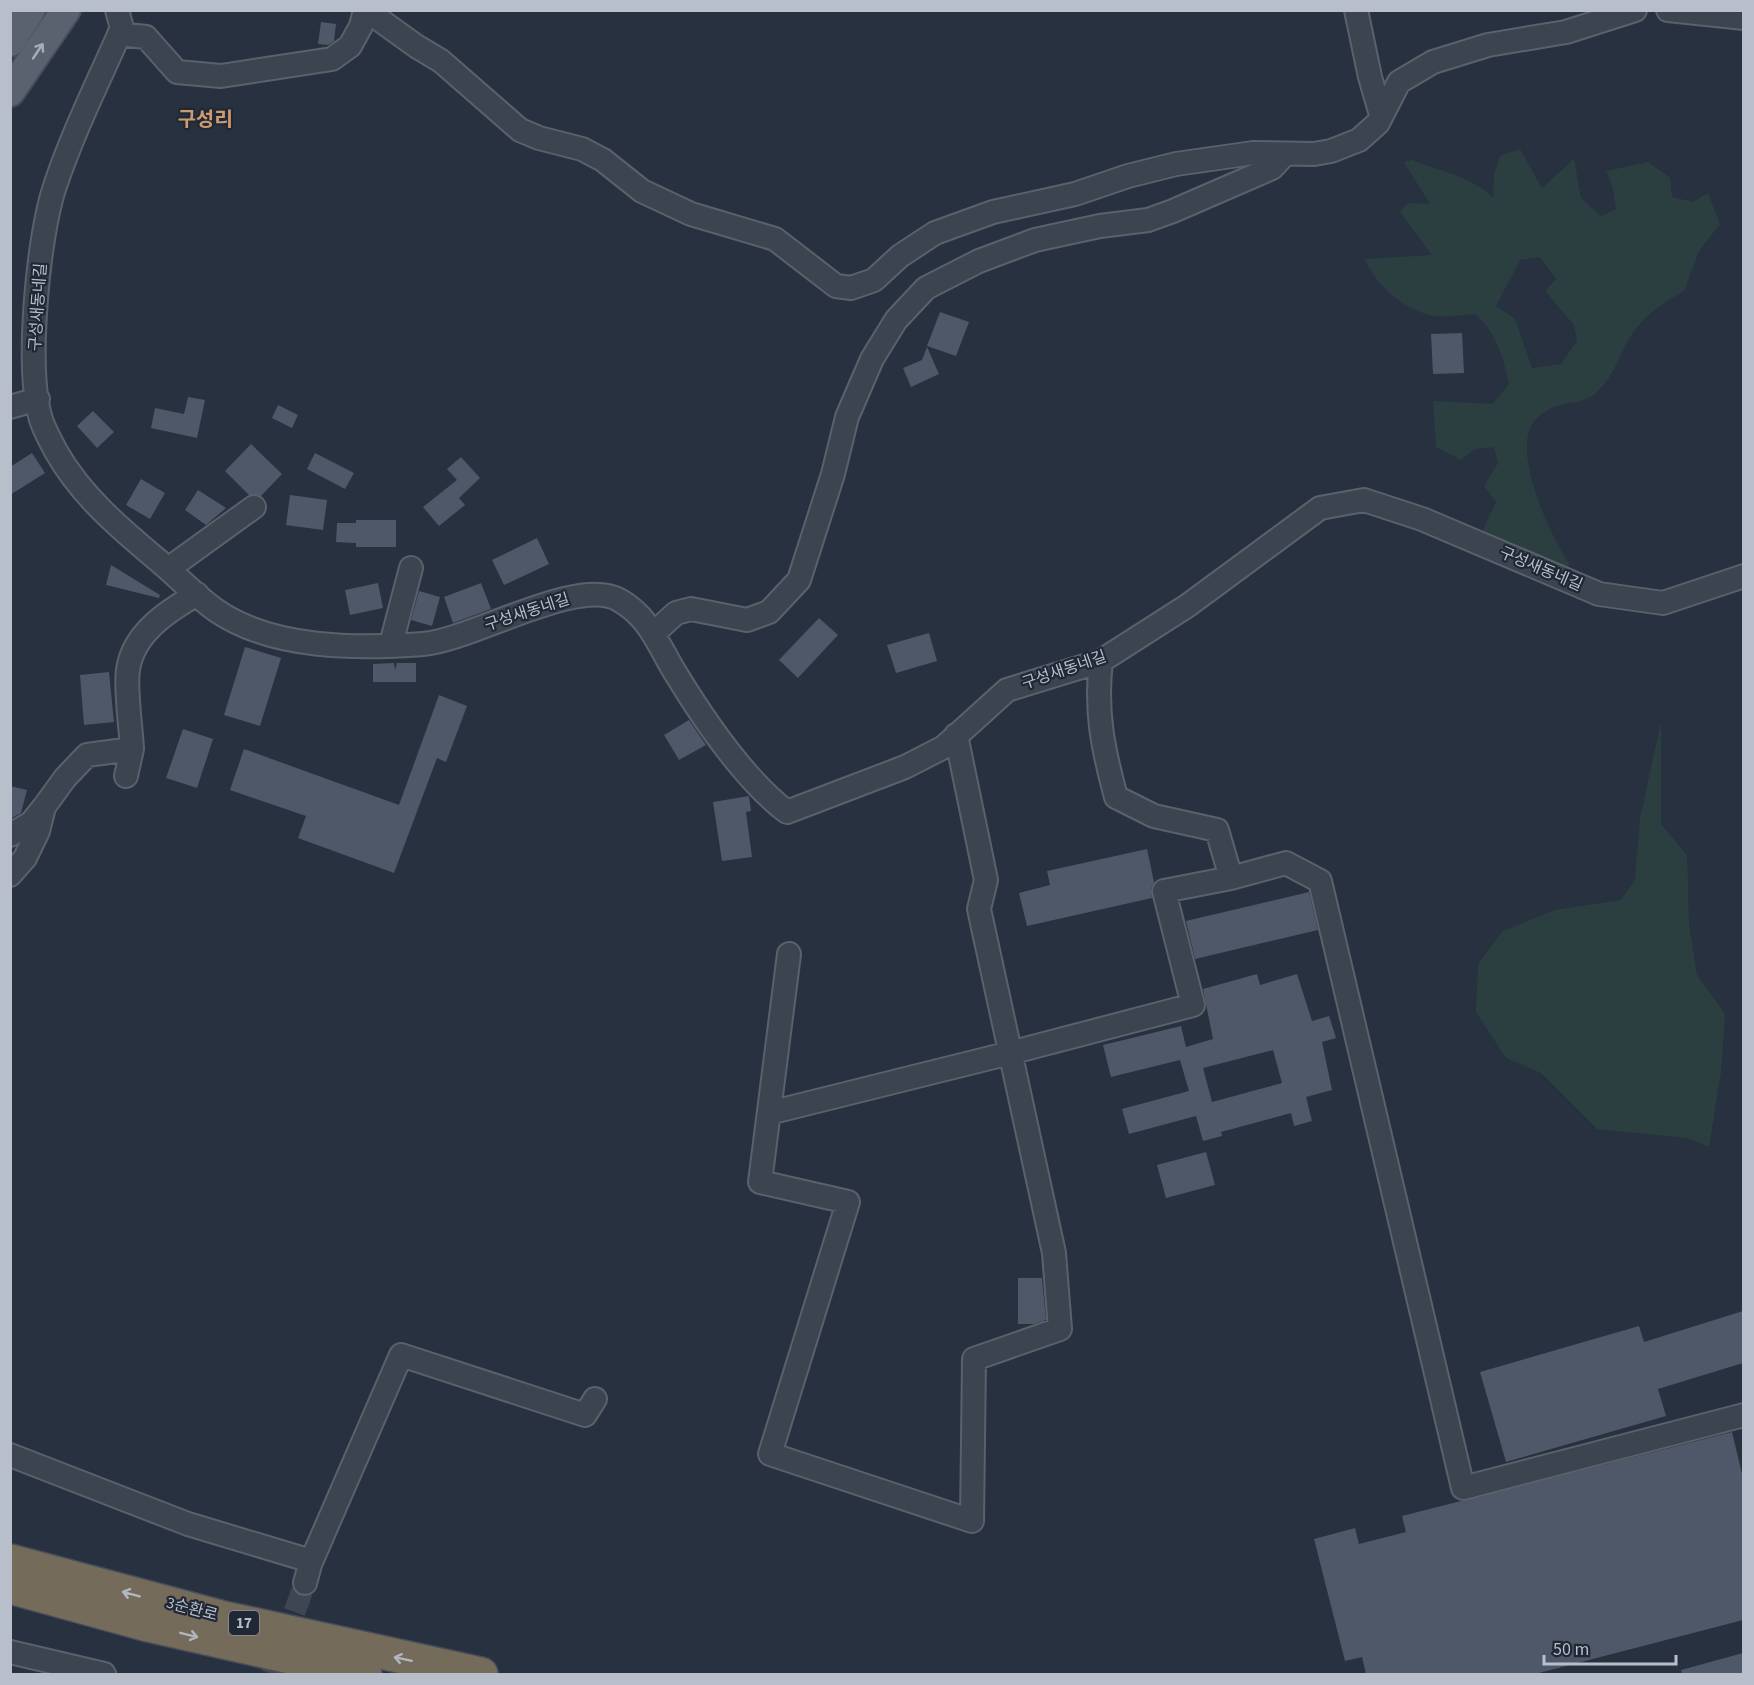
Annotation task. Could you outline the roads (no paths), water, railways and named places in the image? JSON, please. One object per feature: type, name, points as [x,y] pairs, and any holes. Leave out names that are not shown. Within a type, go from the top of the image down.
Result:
[{"type":"highway","points":[[10,1554],[73,1578]]},
{"type":"highway","name":"3순환로","points":[[10,1561],[323,1641],[481,1674]]},
{"type":"highway","name":"3순환로","points":[[10,1587],[148,1624],[364,1674]]},
{"type":"highway","points":[[10,1593],[148,1624]]},
{"type":"main road","points":[[10,42],[31,10]]},
{"type":"main road","points":[[10,92],[66,10]]},
{"type":"street","points":[[117,10],[122,28],[120,34],[146,37],[177,72],[221,76],[332,59],[350,46],[361,26],[365,10],[441,61],[520,130],[539,138],[582,149],[603,160],[642,191],[691,214],[775,239],[792,249],[821,276],[836,286],[843,287],[861,286],[874,280],[900,256],[935,233],[993,212],[1075,194],[1128,176],[1176,164],[1253,153],[1285,154],[1331,151],[1359,140],[1378,123],[1399,82],[1433,62],[1488,45],[1566,32],[1635,10]]},
{"type":"street","points":[[1356,10],[1370,77],[1382,114]]},
{"type":"street","points":[[1668,10],[1743,18]]},
{"type":"street","name":"구성새동네길","points":[[120,34],[55,185],[46,220],[38,294],[34,374],[40,417],[57,453],[81,489],[217,611],[261,633],[318,645],[426,644],[570,596],[617,598],[649,623],[676,674],[735,757],[764,794],[787,812],[905,767],[944,747],[1007,690],[1101,662],[1187,606],[1320,508],[1364,500],[1422,519],[1599,594],[1663,603],[1743,576]]},
{"type":"street","points":[[654,633],[676,613],[692,609],[747,620],[769,612],[799,580],[833,474],[847,417],[872,359],[896,320],[926,288],[979,261],[1035,240],[1100,226],[1148,220],[1173,211],[1272,168],[1285,154]]},
{"type":"street","points":[[10,407],[38,399]]},
{"type":"street","points":[[168,569],[254,507]]},
{"type":"street","points":[[391,644],[411,568]]},
{"type":"street","points":[[126,776],[132,749],[128,670],[134,653],[149,627],[172,609],[197,594]]},
{"type":"street","points":[[1101,662],[1097,696],[1102,744],[1116,797],[1154,816],[1217,830],[1231,878]]},
{"type":"street","points":[[789,954],[760,1182],[848,1202],[770,1454],[972,1521],[974,1359],[1060,1329],[1054,1253],[979,909],[986,880],[956,735]]},
{"type":"street","points":[[10,835],[31,823],[65,778],[87,755],[132,749]]},
{"type":"street","points":[[10,874],[25,858],[38,831],[44,807]]},
{"type":"street","points":[[769,1113],[1193,1005],[1164,891],[1231,878],[1286,863],[1320,881],[1463,1488],[1743,1415]]},
{"type":"street","points":[[10,1455],[308,1573],[401,1354],[585,1414],[595,1399]]},
{"type":"street","points":[[10,1652],[105,1674]]},
{"type":"tunnel","points":[[272,1674],[305,1583]]},
{"type":"district","name":"구성리","points":[[205,120]]}]
